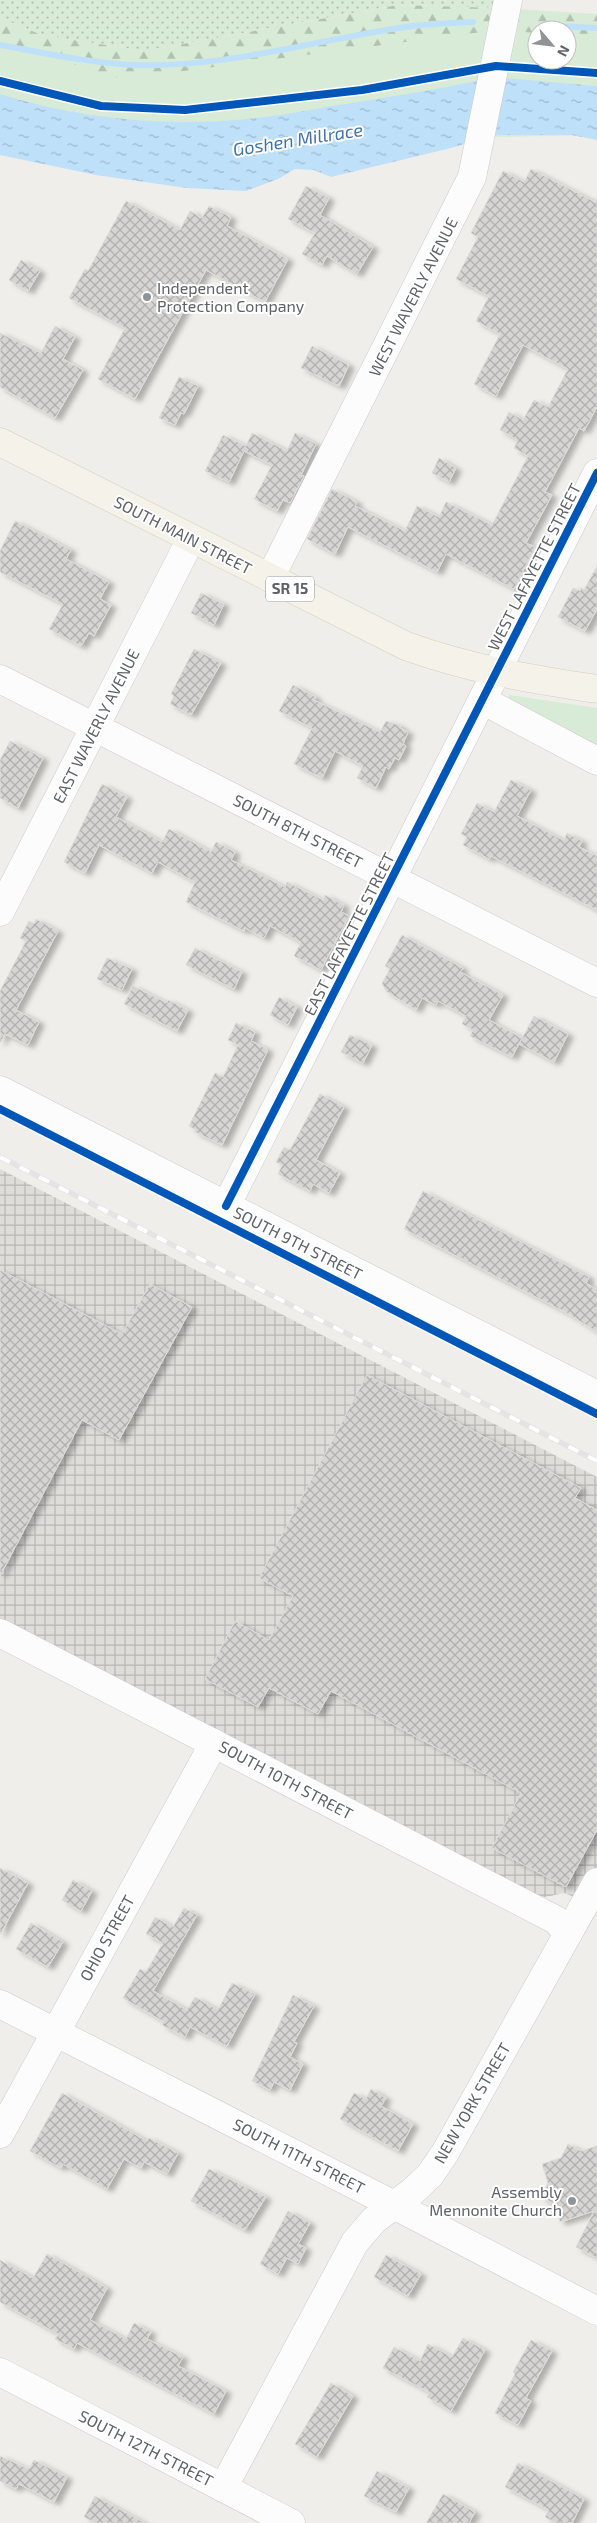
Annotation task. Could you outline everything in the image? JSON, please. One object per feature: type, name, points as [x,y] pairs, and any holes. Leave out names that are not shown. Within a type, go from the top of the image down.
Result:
[{"type":"main road","name":"SOUTH MAIN STREET","points":[[0,442],[406,646],[438,658],[496,673],[597,689]]},
{"type":"street","name":"WEST WAVERLY AVENUE","points":[[270,578],[466,193],[477,161],[508,0]]},
{"type":"street","name":"WEST LAFAYETTE STREET","points":[[496,673],[597,473]]},
{"type":"street","name":"EAST WAVERLY AVENUE","points":[[0,912],[191,539]]},
{"type":"street","name":"EAST LAFAYETTE STREET","points":[[226,1206],[496,673]]},
{"type":"street","name":"SOUTH 8TH STREET","points":[[0,678],[597,983]]},
{"type":"street","points":[[482,700],[597,761]]},
{"type":"street","name":"SOUTH 9TH STREET","points":[[0,1090],[597,1395]]},
{"type":"street","name":"SOUTH 10TH STREET","points":[[0,1633],[556,1920],[568,1934]]},
{"type":"street","name":"OHIO STREET","points":[[0,2134],[214,1743]]},
{"type":"street","name":"NEW YORK STREET","points":[[223,2488],[355,2242],[374,2220],[412,2192],[430,2175],[445,2153],[597,1882]]},
{"type":"street","name":"SOUTH 11TH STREET","points":[[0,2004],[394,2204],[597,2311]]},
{"type":"street","name":"SOUTH 12TH STREET","points":[[0,2372],[291,2523]]},
{"type":"shaded area","points":[[0,1169],[597,1477],[597,1906],[564,1893],[541,1898],[0,1633]]},
{"type":"green space","points":[[0,0],[502,0],[500,8],[398,5],[144,51],[42,35],[0,18]]},
{"type":"green space","points":[[398,5],[500,8],[597,14],[597,86],[0,94],[0,18],[42,35],[144,51]]},
{"type":"green space","points":[[497,30],[527,32],[527,70],[577,70],[577,37],[597,39],[597,135],[299,141],[0,124],[0,42],[122,79]]},
{"type":"green space","points":[[509,695],[597,708],[597,754],[504,704]]},
{"type":"water","name":"Goshen Millrace","points":[[494,77],[597,86],[597,140],[572,135],[482,135],[459,146],[331,177],[314,170],[295,169],[278,179],[246,191],[187,188],[96,175],[0,155],[0,94],[60,110],[122,119],[185,122],[216,121],[286,114],[459,85]]},
{"type":"building","points":[[531,169],[597,203],[597,407],[584,431],[579,428],[545,492],[552,495],[526,543],[535,547],[514,589],[446,554],[437,572],[348,527],[335,554],[307,539],[332,489],[357,502],[355,506],[405,531],[417,506],[439,517],[446,502],[492,525],[528,456],[514,448],[518,440],[500,430],[509,412],[523,420],[534,400],[548,407],[568,369],[523,345],[496,396],[474,384],[500,334],[476,321],[489,296],[456,279],[478,237],[471,233],[503,171],[524,182]]},
{"type":"building","points":[[306,186],[329,198],[320,215],[373,247],[357,274],[327,256],[322,265],[302,254],[315,233],[288,219]]},
{"type":"building","points":[[126,201],[180,230],[190,211],[202,218],[209,206],[231,217],[227,226],[288,259],[265,302],[206,270],[135,399],[98,379],[125,328],[69,298],[85,269],[88,271]]},
{"type":"building","points":[[21,260],[40,271],[28,291],[9,280]]},
{"type":"building","points":[[55,326],[75,337],[63,359],[83,370],[55,418],[0,387],[0,333],[41,353]]},
{"type":"building","points":[[312,346],[349,365],[339,386],[301,368]]},
{"type":"building","points":[[179,377],[198,386],[184,414],[181,413],[175,425],[159,418]]},
{"type":"building","points":[[252,433],[287,451],[295,433],[316,444],[301,475],[304,476],[290,503],[283,500],[277,511],[254,499],[272,465],[244,451],[229,482],[205,471],[223,435],[246,446]]},
{"type":"building","points":[[439,458],[456,468],[449,482],[432,473]]},
{"type":"building","points":[[15,521],[71,550],[66,559],[109,582],[100,599],[111,605],[94,636],[89,633],[81,646],[49,629],[63,604],[0,572],[0,551]]},
{"type":"building","points":[[597,566],[597,609],[585,631],[558,617],[573,588],[580,591],[581,588],[584,590]]},
{"type":"building","points":[[201,593],[224,604],[214,625],[191,613]]},
{"type":"building","points":[[194,649],[221,663],[191,715],[170,704],[174,696],[171,694]]},
{"type":"building","points":[[293,685],[316,697],[314,700],[380,732],[386,721],[401,726],[400,728],[408,732],[403,744],[406,746],[399,760],[395,758],[389,769],[386,767],[376,788],[357,778],[363,766],[335,751],[322,778],[294,764],[312,728],[279,711]]},
{"type":"building","points":[[10,741],[43,758],[18,808],[0,798],[0,760]]},
{"type":"building","points":[[511,780],[531,790],[517,816],[561,839],[564,840],[567,833],[582,841],[579,847],[597,856],[597,910],[491,856],[489,859],[463,845],[467,837],[461,834],[477,803],[494,812]]},
{"type":"building","points":[[102,784],[127,797],[116,817],[162,842],[169,829],[211,852],[216,842],[235,852],[231,860],[285,887],[287,882],[323,900],[325,895],[344,905],[341,912],[349,916],[321,970],[294,956],[301,942],[270,926],[264,938],[245,928],[244,931],[186,902],[195,882],[158,862],[152,873],[99,845],[85,873],[64,862]]},
{"type":"building","points":[[36,919],[58,931],[16,1010],[39,1022],[28,1045],[5,1034],[0,1043],[0,991],[26,941],[20,938],[29,921],[34,924]]},
{"type":"building","points":[[402,935],[463,968],[460,972],[503,995],[489,1020],[522,1038],[512,1057],[470,1036],[473,1030],[462,1024],[466,1016],[438,1001],[436,1005],[422,998],[416,1010],[386,991],[382,983],[390,969],[385,966]]},
{"type":"building","points":[[195,948],[242,972],[234,989],[186,965]]},
{"type":"building","points":[[107,958],[132,969],[122,990],[97,979]]},
{"type":"building","points":[[133,986],[167,1003],[168,1000],[188,1010],[177,1031],[124,1004]]},
{"type":"building","points":[[279,997],[297,1007],[288,1025],[270,1015]]},
{"type":"building","points":[[534,1016],[568,1034],[554,1062],[519,1044]]},
{"type":"building","points":[[236,1023],[255,1032],[251,1041],[267,1049],[267,1052],[222,1145],[195,1132],[196,1130],[189,1126],[215,1073],[223,1077],[238,1045],[228,1040]]},
{"type":"building","points":[[350,1035],[372,1045],[363,1063],[341,1052]]},
{"type":"building","points":[[320,1094],[344,1107],[316,1160],[340,1173],[329,1193],[313,1184],[310,1191],[278,1174],[282,1165],[276,1162],[284,1147],[290,1150]]},
{"type":"building","points":[[423,1191],[589,1277],[586,1283],[597,1290],[597,1332],[567,1313],[404,1229]]},
{"type":"building","points":[[0,1270],[122,1334],[150,1284],[192,1307],[119,1440],[82,1420],[0,1576]]},
{"type":"building","points":[[367,1375],[581,1488],[575,1498],[597,1510],[597,1830],[566,1887],[492,1848],[521,1793],[331,1691],[318,1714],[269,1688],[258,1707],[205,1679],[235,1621],[269,1640],[293,1596],[259,1578]]},
{"type":"building","points":[[0,1868],[28,1883],[0,1935]]},
{"type":"building","points":[[73,1880],[92,1891],[81,1911],[62,1900]]},
{"type":"building","points":[[184,1908],[197,1915],[153,1991],[187,2010],[195,1997],[218,2010],[232,1983],[255,1994],[227,2046],[190,2027],[185,2037],[162,2025],[164,2022],[123,1998],[140,1969],[146,1972],[163,1943],[146,1934],[155,1917],[173,1927]]},
{"type":"building","points":[[31,1923],[63,1942],[48,1967],[16,1949]]},
{"type":"building","points":[[293,1995],[314,2006],[294,2042],[297,2043],[290,2057],[303,2064],[290,2090],[274,2082],[270,2090],[252,2081]]},
{"type":"building","points":[[371,2089],[386,2098],[381,2106],[413,2124],[398,2151],[340,2119],[354,2093],[366,2099]]},
{"type":"building","points":[[62,2093],[147,2141],[149,2138],[178,2153],[167,2174],[144,2162],[141,2168],[124,2159],[107,2189],[63,2164],[61,2168],[30,2151]]},
{"type":"building","name":"Assembly Mennonite Church","points":[[568,2144],[581,2151],[597,2146],[597,2258],[576,2247],[594,2211],[560,2222],[555,2204],[541,2197],[548,2183],[542,2164],[561,2158]]},
{"type":"building","points":[[209,2169],[266,2197],[245,2230],[191,2201]]},
{"type":"building","points":[[288,2211],[310,2223],[298,2244],[306,2248],[298,2264],[287,2258],[278,2274],[260,2264]]},
{"type":"building","points":[[47,2254],[107,2288],[90,2320],[126,2339],[134,2323],[151,2332],[147,2339],[183,2357],[178,2366],[226,2391],[214,2414],[77,2343],[74,2349],[55,2339],[58,2334],[0,2302],[0,2260],[33,2278]]},
{"type":"building","points":[[386,2255],[421,2274],[408,2296],[374,2277]]},
{"type":"building","points":[[463,2338],[485,2350],[451,2411],[427,2397],[429,2392],[383,2368],[394,2347],[420,2361],[428,2344],[452,2357]]},
{"type":"building","points":[[531,2340],[552,2351],[526,2398],[531,2401],[518,2425],[495,2413],[515,2374],[513,2372]]},
{"type":"building","points":[[331,2383],[353,2396],[317,2457],[295,2444]]},
{"type":"building","points":[[0,2456],[29,2469],[34,2460],[67,2477],[54,2502],[19,2484],[16,2489],[0,2481]]},
{"type":"building","points":[[518,2463],[584,2499],[572,2523],[556,2523],[545,2517],[549,2510],[505,2487]]},
{"type":"building","points":[[377,2471],[409,2488],[396,2512],[364,2496]]},
{"type":"building","points":[[443,2494],[475,2512],[469,2523],[426,2523]]},
{"type":"building","points":[[95,2496],[145,2523],[96,2523],[84,2517]]},
{"type":"waterway","points":[[0,45],[101,62],[169,65],[237,58],[405,27],[473,22]]},
{"type":"waterway","points":[[577,27],[597,28]]},
{"type":"railway","points":[[0,1157],[597,1461]]},
{"type":"cycle path","points":[[0,81],[101,106],[185,110],[362,90],[496,66],[597,73]]},
{"type":"cycle path","points":[[226,1206],[597,473]]},
{"type":"cycle path","points":[[0,1109],[597,1414]]},
{"type":"place","name":"Independent Protection Company","points":[[147,297]]},
{"type":"place","name":"Assembly Mennonite Church","points":[[572,2201]]}]
